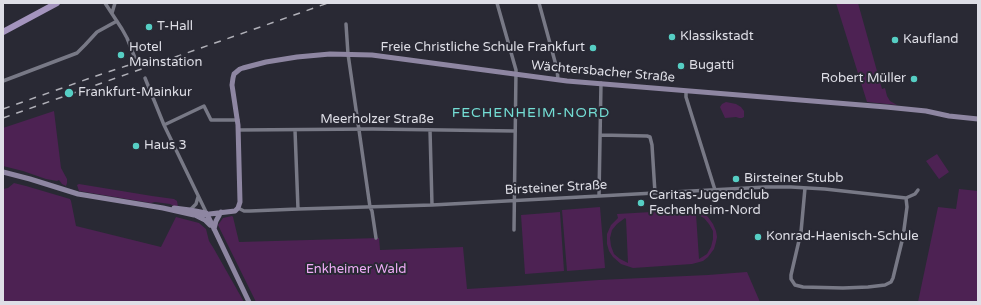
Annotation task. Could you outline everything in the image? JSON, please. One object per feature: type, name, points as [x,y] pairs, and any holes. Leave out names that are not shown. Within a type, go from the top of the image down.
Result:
[{"type":"main road","points":[[3,32],[57,3]]},
{"type":"street","points":[[105,3],[127,38],[135,58]]},
{"type":"street","points":[[112,13],[115,3]]},
{"type":"street","points":[[497,3],[516,70],[514,230]]},
{"type":"street","points":[[539,3],[557,69],[558,80]]},
{"type":"street","points":[[3,81],[77,53],[97,32],[117,21]]},
{"type":"street","points":[[346,24],[348,54],[370,207],[372,211],[376,238]]},
{"type":"street","name":"Wächtersbacher Straße","points":[[238,120],[232,85],[233,78],[237,71],[266,62],[315,55],[348,54],[372,55],[558,80],[904,108],[949,116],[978,119]]},
{"type":"street","points":[[145,78],[164,125],[249,302]]},
{"type":"street","points":[[600,196],[601,83]]},
{"type":"street","points":[[686,91],[686,97],[715,190]]},
{"type":"street","points":[[164,125],[204,106],[211,120],[238,120],[240,202],[238,208]]},
{"type":"street","name":"Meerholzer Straße","points":[[238,130],[515,131]]},
{"type":"street","points":[[295,130],[298,209]]},
{"type":"street","points":[[430,130],[432,205]]},
{"type":"street","points":[[600,135],[647,136],[650,138],[652,145],[655,193]]},
{"type":"street","points":[[3,172],[78,194],[194,215],[204,220],[214,228]]},
{"type":"street","name":"Birsteiner Straße","points":[[194,215],[235,211],[238,208],[247,211],[432,205],[766,187],[806,188],[906,198]]},
{"type":"street","points":[[806,188],[801,232],[791,279],[797,286],[803,287],[846,288],[884,285],[891,282],[903,237],[907,212],[906,198],[915,194],[918,190]]},
{"type":"street","points":[[190,210],[196,204],[198,197]]},
{"type":"street","points":[[162,208],[190,210],[207,214]]},
{"type":"street","points":[[214,228],[216,220],[221,212]]},
{"type":"green space","points":[[836,3],[858,3],[882,89],[885,88],[890,101],[897,105],[867,102]]},
{"type":"green space","points":[[726,102],[736,104],[741,107],[744,111],[744,117],[725,118],[720,107]]},
{"type":"green space","points":[[54,111],[61,168],[67,179],[66,186],[59,180],[46,179],[3,166],[3,128]]},
{"type":"green space","points":[[937,154],[949,172],[939,179],[926,161]]},
{"type":"green space","points":[[14,183],[70,199],[76,226],[161,247],[176,217],[199,223],[206,229],[209,241],[244,302],[3,302],[3,189],[8,188]]},
{"type":"green space","points":[[79,184],[174,199],[177,201],[178,207],[170,204],[155,202],[151,203],[79,191],[77,185]]},
{"type":"green space","points":[[959,189],[978,191],[978,302],[918,302],[938,207],[956,209]]},
{"type":"green space","points":[[600,207],[605,268],[567,271],[562,210]]},
{"type":"green space","points":[[703,209],[703,213],[708,217],[716,231],[717,237],[714,249],[703,261],[692,264],[633,268],[621,264],[613,257],[607,244],[607,234],[611,225],[618,218],[617,214]],"holes":[[[696,214],[704,218],[713,231],[711,247],[707,254],[699,259]],[[625,218],[626,219],[628,263],[614,254],[610,238],[612,230]]]},
{"type":"green space","points":[[560,212],[564,271],[525,274],[521,215]]},
{"type":"green space","name":"Enkheimer Wald","points":[[232,216],[239,242],[379,238],[380,250],[463,247],[467,289],[747,272],[760,302],[256,302],[218,225],[223,218]]},
{"type":"railway","points":[[3,118],[328,3]]},
{"type":"railway","points":[[3,109],[126,66],[160,57]]},
{"type":"place","name":"T-Hall","points":[[149,27]]},
{"type":"place","name":"Klassikstadt","points":[[672,37]]},
{"type":"place","name":"Kaufland","points":[[895,40]]},
{"type":"place","name":"Freie Christliche Schule Frankfurt","points":[[593,48]]},
{"type":"place","name":"Hotel Mainstation","points":[[121,55]]},
{"type":"place","name":"Bugatti","points":[[681,66]]},
{"type":"place","name":"Robert Müller","points":[[914,79]]},
{"type":"place","name":"Frankfurt-Mainkur","points":[[69,93]]},
{"type":"place","name":"Haus 3","points":[[136,146]]},
{"type":"place","name":"Birsteiner Stubb","points":[[736,179]]},
{"type":"place","name":"Caritas-Jugendclub Fechenheim-Nord","points":[[641,203]]},
{"type":"place","name":"Konrad-Haenisch-Schule","points":[[758,237]]},
{"type":"district","name":"FECHENHEIM-NORD","points":[[531,113]]}]
